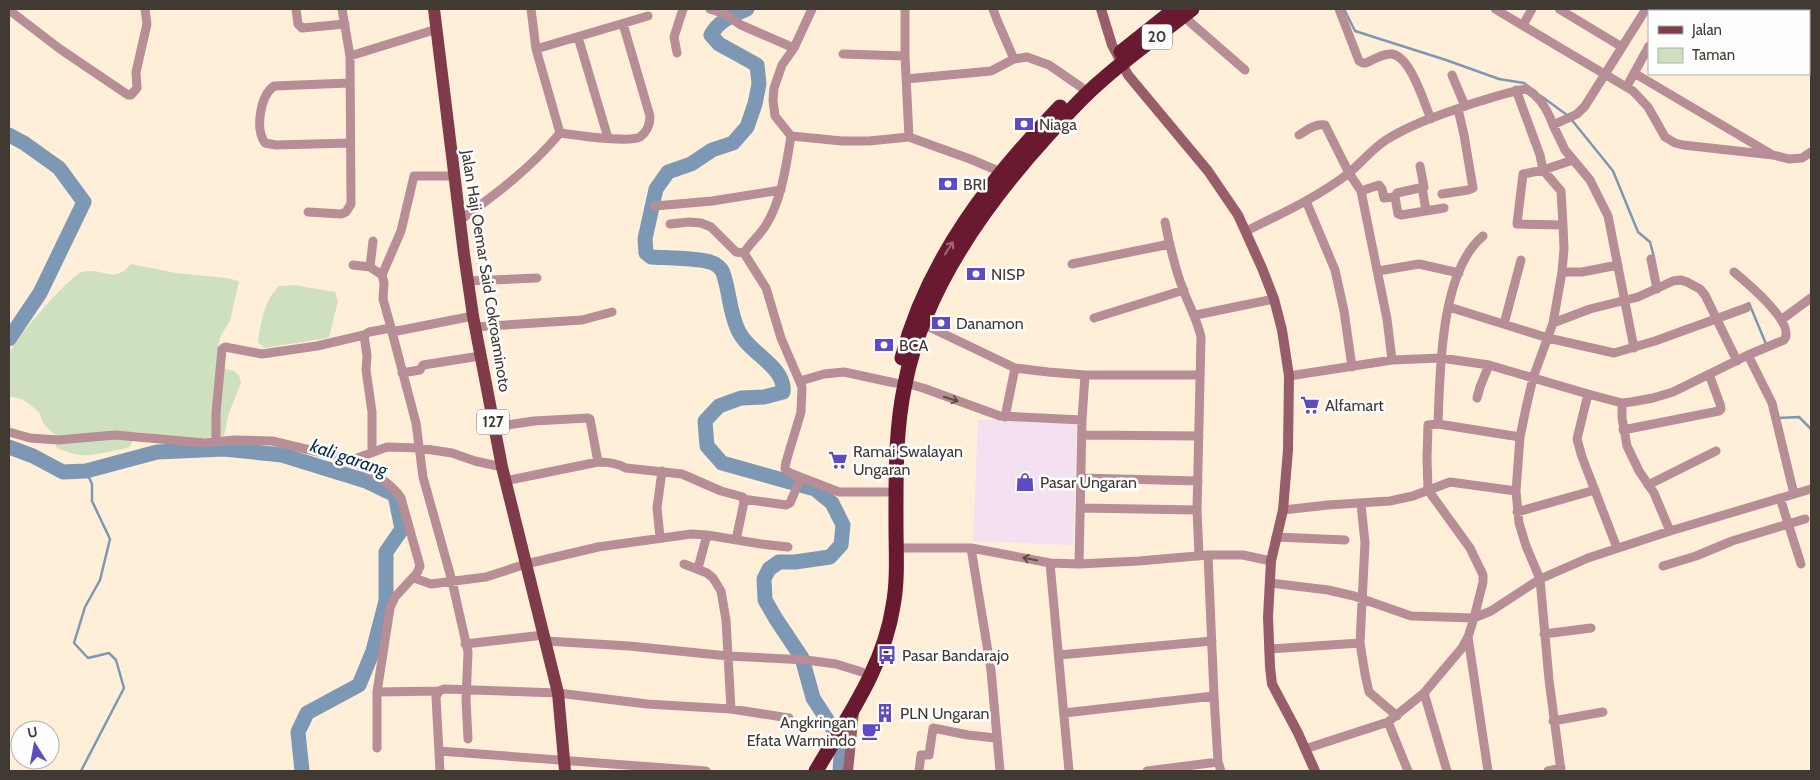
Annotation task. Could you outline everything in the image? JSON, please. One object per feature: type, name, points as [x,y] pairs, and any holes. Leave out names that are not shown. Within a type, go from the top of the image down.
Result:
[{"type":"highway","name":"20","points":[[816,771],[822,752],[840,713],[862,672],[879,628],[888,578],[888,434],[900,383],[907,338],[934,272],[960,230],[1001,172],[1030,138],[1081,87],[1183,11]]},
{"type":"highway","name":"20","points":[[805,771],[838,733],[855,706],[874,669],[890,623],[895,590],[900,383],[923,324],[949,269],[1010,177],[1119,60]]},
{"type":"main road","name":"Jalan Haji Oemar Said Cokroaminoto","points":[[434,9],[454,176],[480,356],[502,467],[558,693],[564,766]]},
{"type":"street","points":[[9,10],[60,49],[128,95],[137,88],[136,72],[147,24],[145,9]]},
{"type":"street","points":[[296,9],[298,24],[302,28],[345,24]]},
{"type":"street","points":[[308,212],[342,214],[349,209],[350,204],[350,56],[342,9]]},
{"type":"street","points":[[531,9],[536,50],[560,133]]},
{"type":"street","points":[[677,53],[674,37],[683,9]]},
{"type":"street","points":[[710,9],[794,48]]},
{"type":"street","points":[[812,9],[794,48],[782,65],[777,77],[773,100],[775,116],[791,136],[849,142],[909,138],[950,151],[1001,172]]},
{"type":"street","points":[[905,9],[909,138]]},
{"type":"street","points":[[993,9],[1014,59]]},
{"type":"street","points":[[1101,9],[1109,39],[1119,60],[1142,93],[1216,182],[1232,205],[1246,231],[1274,298],[1282,330],[1289,376],[1288,450],[1283,510],[1272,561],[1268,617],[1272,684],[1315,771]]},
{"type":"street","points":[[1339,9],[1359,61],[1366,63],[1387,54],[1394,54],[1401,58],[1409,67],[1431,119]]},
{"type":"street","points":[[1495,9],[1627,86],[1648,107],[1662,132],[1669,140],[1692,146],[1795,159],[1802,158],[1811,152]]},
{"type":"street","points":[[1523,25],[1532,9]]},
{"type":"street","points":[[1559,9],[1622,47]]},
{"type":"street","points":[[1553,125],[1577,114],[1585,106],[1646,9]]},
{"type":"street","points":[[1183,11],[1245,70]]},
{"type":"street","points":[[536,50],[648,16]]},
{"type":"street","points":[[560,133],[625,139],[639,137],[648,127],[650,116],[623,24]]},
{"type":"street","points":[[350,56],[437,29]]},
{"type":"street","points":[[578,37],[608,138]]},
{"type":"street","points":[[1627,86],[1648,48]]},
{"type":"street","points":[[843,54],[905,56]]},
{"type":"street","points":[[906,79],[992,71],[1014,59],[1026,57],[1040,60],[1061,72],[1081,87]]},
{"type":"street","points":[[1634,73],[1773,155]]},
{"type":"street","points":[[1442,194],[1473,188],[1461,108],[1452,75]]},
{"type":"street","points":[[349,83],[274,86],[269,91],[261,110],[260,132],[265,143],[276,145],[350,143]]},
{"type":"street","points":[[1246,231],[1306,201],[1349,172],[1388,139],[1431,119],[1461,108],[1510,92],[1526,89],[1532,92],[1542,103],[1560,142],[1590,180],[1605,211],[1611,229],[1634,348]]},
{"type":"street","points":[[1510,92],[1540,155],[1543,170],[1561,191],[1563,225],[1564,249],[1562,272],[1553,323],[1533,378],[1520,437],[1516,491],[1517,512],[1524,541],[1540,579],[1553,721],[1561,770],[1548,771]]},
{"type":"street","points":[[1299,135],[1313,126],[1324,124],[1361,191],[1378,271],[1392,360]]},
{"type":"street","points":[[460,221],[529,166],[560,133]]},
{"type":"street","points":[[670,224],[701,223],[711,227],[736,252],[744,252],[766,226],[781,190],[791,136]]},
{"type":"street","points":[[1563,225],[1517,224],[1522,175],[1573,160]]},
{"type":"street","points":[[1420,166],[1426,211]]},
{"type":"street","points":[[454,176],[414,176],[401,231],[382,275],[384,283],[383,299],[416,423],[422,477],[452,581],[468,660],[466,689],[468,740]]},
{"type":"street","points":[[1361,191],[1379,186],[1382,189],[1384,198],[1395,197],[1397,193],[1402,191],[1422,187]]},
{"type":"street","points":[[655,206],[712,202],[781,190]]},
{"type":"street","points":[[1395,197],[1399,215],[1444,208]]},
{"type":"street","points":[[1306,201],[1335,270],[1352,367]]},
{"type":"street","points":[[1147,771],[1219,767],[1212,641],[1197,510],[1201,337],[1196,315],[1189,305],[1184,290],[1165,222]]},
{"type":"street","points":[[1438,424],[1441,358],[1449,307],[1459,273],[1471,250],[1483,236]]},
{"type":"street","points":[[370,267],[373,241]]},
{"type":"street","points":[[1072,264],[1170,244]]},
{"type":"street","points":[[744,252],[766,288],[781,338],[800,381],[803,394],[801,412],[785,466],[790,474],[839,492],[887,492]]},
{"type":"street","points":[[1651,259],[1657,289]]},
{"type":"street","points":[[1504,324],[1521,260]]},
{"type":"street","points":[[1378,271],[1419,264],[1459,273]]},
{"type":"street","points":[[353,265],[370,267],[382,275]]},
{"type":"street","points":[[1562,272],[1575,273],[1618,265]]},
{"type":"street","points":[[1289,376],[1392,360],[1441,358],[1489,365],[1622,403],[1641,401],[1663,395],[1787,337],[1787,332],[1781,320],[1762,296],[1734,272]]},
{"type":"street","points":[[468,281],[537,278]]},
{"type":"street","points":[[1553,323],[1590,309],[1625,301],[1674,281],[1681,280],[1688,282],[1705,295],[1736,361]]},
{"type":"street","points":[[1094,318],[1184,290]]},
{"type":"street","points":[[1196,315],[1274,298]]},
{"type":"street","points":[[1781,320],[1811,298]]},
{"type":"street","points":[[1449,307],[1548,338],[1614,353],[1634,348],[1746,308]]},
{"type":"street","points":[[216,441],[216,413],[222,349],[225,347],[262,354],[316,346],[364,335],[369,332],[474,321],[582,320],[612,312]]},
{"type":"street","points":[[923,324],[1015,368],[1085,375],[1200,376]]},
{"type":"street","points":[[364,335],[372,412],[372,452]]},
{"type":"street","points":[[1750,355],[1772,403],[1794,494]]},
{"type":"street","points":[[402,373],[420,370],[423,365],[480,356]]},
{"type":"street","points":[[1477,398],[1489,365]]},
{"type":"street","points":[[1005,417],[1015,368]]},
{"type":"street","points":[[800,381],[824,374],[844,372],[900,383],[1005,417],[1082,420]]},
{"type":"street","points":[[1624,430],[1719,411],[1720,404],[1709,374]]},
{"type":"street","points":[[1079,564],[1082,420],[1085,375]]},
{"type":"street","points":[[1588,394],[1577,439],[1617,548]]},
{"type":"street","points":[[1622,403],[1627,446],[1648,485],[1654,492],[1670,531]]},
{"type":"street","points":[[494,427],[534,421],[588,418],[590,419],[598,462]]},
{"type":"street","points":[[1305,749],[1388,722],[1397,716],[1424,693],[1456,656],[1468,637],[1483,576],[1470,548],[1428,490],[1428,426],[1438,424],[1520,437]]},
{"type":"street","points":[[9,432],[30,438],[58,440],[115,436],[205,443],[249,440],[272,442],[352,460],[379,478],[398,494],[402,498],[420,566],[414,578],[396,597],[390,608],[377,692],[377,748]]},
{"type":"street","points":[[1082,435],[1199,436]]},
{"type":"street","points":[[352,460],[387,447],[420,448],[452,453],[475,461],[502,467]]},
{"type":"street","points":[[1648,485],[1716,451]]},
{"type":"street","points":[[506,481],[598,462],[610,462],[626,468],[662,471],[691,477],[721,491],[741,496],[743,499],[786,505],[790,503],[801,478]]},
{"type":"street","points":[[660,537],[657,508],[662,471]]},
{"type":"street","points":[[1082,478],[1198,481]]},
{"type":"street","points":[[1283,510],[1403,499],[1450,482],[1516,491]]},
{"type":"street","points":[[1270,583],[1328,590],[1363,598],[1411,616],[1474,618],[1491,611],[1540,579],[1562,568],[1670,531],[1811,489]]},
{"type":"street","points":[[1517,512],[1595,490]]},
{"type":"street","points":[[1780,498],[1801,564]]},
{"type":"street","points":[[736,540],[743,499]]},
{"type":"street","points":[[1361,504],[1365,543],[1360,643],[1365,674],[1370,692],[1397,716]]},
{"type":"street","points":[[1081,508],[1197,510]]},
{"type":"street","points":[[1663,566],[1696,556],[1732,541],[1805,519]]},
{"type":"street","points":[[414,578],[431,584],[486,577],[526,564],[598,547],[690,534],[707,534],[788,547]]},
{"type":"street","points":[[698,568],[707,534]]},
{"type":"street","points":[[1276,537],[1345,540]]},
{"type":"street","points":[[896,548],[971,548],[1050,562],[1079,564],[1243,555],[1272,561]]},
{"type":"street","points":[[971,548],[991,670],[1000,771]]},
{"type":"street","points":[[1050,562],[1069,771]]},
{"type":"street","points":[[684,564],[698,568],[714,578],[721,591],[726,620],[732,710]]},
{"type":"street","points":[[1544,634],[1591,628]]},
{"type":"street","points":[[1468,637],[1488,771]]},
{"type":"street","points":[[465,644],[545,638],[728,656],[789,658],[836,664],[862,672]]},
{"type":"street","points":[[1059,655],[1212,641]]},
{"type":"street","points":[[1269,649],[1360,643]]},
{"type":"street","points":[[377,692],[466,689],[558,693],[647,704],[732,710],[789,718]]},
{"type":"street","points":[[440,691],[436,697],[440,771]]},
{"type":"street","points":[[1424,693],[1447,771]]},
{"type":"street","points":[[1064,713],[1214,696]]},
{"type":"street","points":[[848,771],[855,706]]},
{"type":"street","points":[[1553,721],[1603,712]]},
{"type":"street","points":[[1388,722],[1408,771]]},
{"type":"street","points":[[919,771],[922,755],[929,755],[933,728],[968,736],[996,738]]},
{"type":"street","points":[[438,751],[564,766],[706,771]]},
{"type":"shaded area","name":"Pasar Ungaran","points":[[978,420],[1077,422],[1073,545],[973,541]]},
{"type":"green space","points":[[131,264],[176,273],[239,281],[230,321],[221,335],[218,346],[223,368],[234,371],[239,375],[241,383],[229,413],[224,436],[193,439],[135,432],[131,445],[127,448],[91,455],[66,452],[56,447],[55,435],[43,423],[39,412],[24,400],[9,397],[9,355],[30,324],[54,296],[76,276],[82,272],[90,271],[108,274],[119,273]]},
{"type":"green space","points":[[294,285],[335,292],[338,301],[330,334],[328,338],[264,348],[258,342],[262,319],[270,298],[279,286]]},
{"type":"waterway","points":[[747,9],[722,22],[711,35],[719,44],[757,65],[759,84],[755,104],[747,127],[733,143],[712,150],[691,164],[668,172],[656,189],[645,239],[646,253],[651,257],[710,262],[720,268],[739,332],[744,340],[779,375],[782,383],[783,392],[764,397],[741,398],[719,406],[705,421],[707,446],[722,463],[815,489],[832,503],[843,525],[841,545],[830,557],[795,562],[779,562],[769,569],[764,579],[765,600],[802,658],[813,698],[842,743],[840,771]]},
{"type":"waterway","points":[[1344,9],[1355,31],[1499,79],[1524,83],[1529,87]]},
{"type":"waterway","points":[[1541,96],[1567,115]]},
{"type":"waterway","points":[[1571,119],[1613,171],[1638,232],[1650,242],[1654,257]]},
{"type":"waterway","name":"kali garang","points":[[9,135],[24,143],[59,168],[84,202],[40,293],[9,339]]},
{"type":"waterway","points":[[1745,305],[1749,303],[1766,344]]},
{"type":"waterway","points":[[1778,418],[1799,417],[1811,429]]},
{"type":"waterway","name":"kali garang","points":[[9,447],[33,456],[63,472],[86,471],[157,452],[224,449],[282,455],[366,481],[395,495],[402,529],[386,552],[386,601],[373,651],[359,685],[307,713],[298,732],[302,771]]},
{"type":"waterway","points":[[81,771],[124,688],[116,660],[109,653],[88,658],[74,643],[85,607],[100,580],[110,539],[92,501],[92,484],[86,471]]},
{"type":"place","name":"Niaga","points":[[1024,124]]},
{"type":"place","name":"BRI","points":[[948,184]]},
{"type":"place","name":"NISP","points":[[976,274]]},
{"type":"place","name":"Danamon","points":[[941,323]]},
{"type":"place","name":"BCA","points":[[884,345]]},
{"type":"place","name":"Alfamart","points":[[1310,405]]},
{"type":"place","name":"Ramai Swalayan Ungaran","points":[[838,460]]},
{"type":"place","name":"Pasar Ungaran","points":[[1025,482]]},
{"type":"place","name":"Pasar Bandarajo","points":[[887,655]]},
{"type":"place","name":"PLN Ungaran","points":[[885,713]]},
{"type":"place","name":"Angkringan Efata Warmindo","points":[[871,731]]}]
